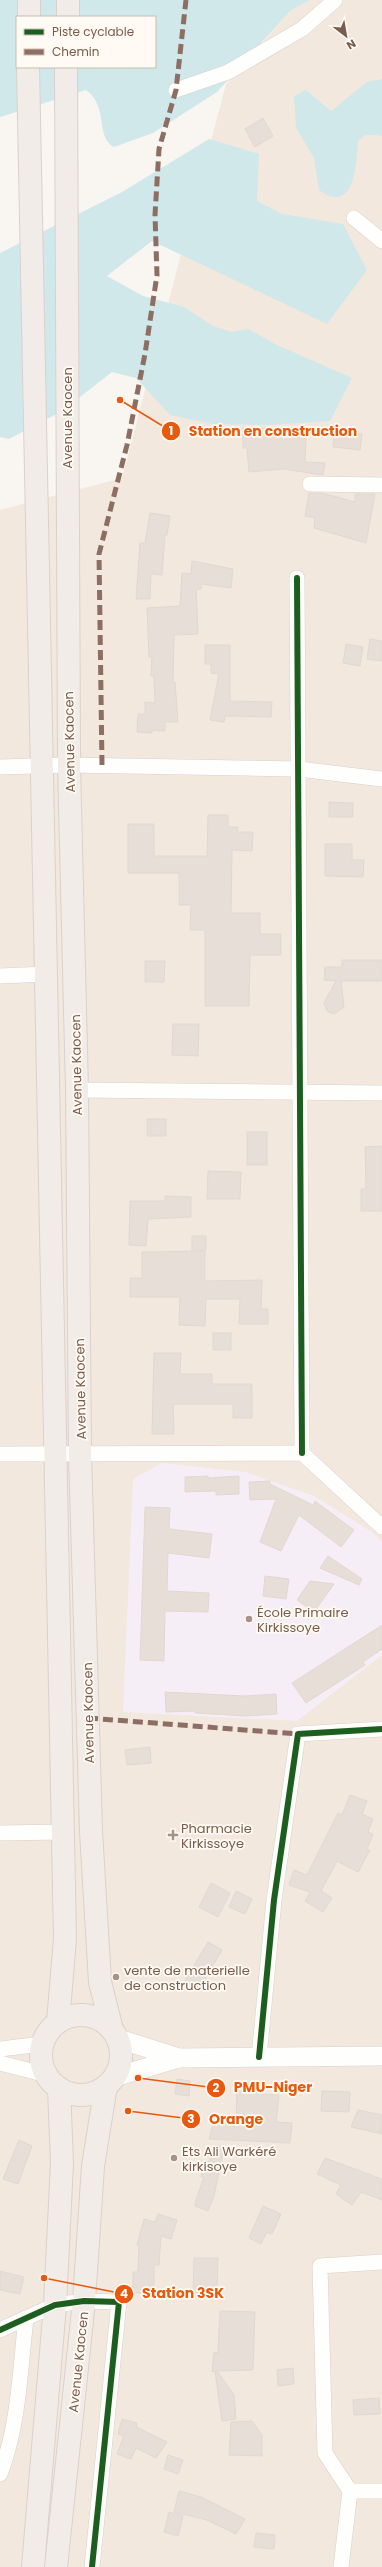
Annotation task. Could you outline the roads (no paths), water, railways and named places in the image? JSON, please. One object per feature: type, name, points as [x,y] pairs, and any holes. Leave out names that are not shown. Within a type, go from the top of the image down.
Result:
[{"type":"highway","points":[[28,16],[29,0]]},
{"type":"highway","points":[[68,0],[68,16]]},
{"type":"highway","name":"Avenue Kaocen","points":[[28,68],[27,117],[42,765],[54,1453],[65,1939],[58,2022]]},
{"type":"highway","name":"Avenue Kaocen","points":[[66,68],[69,764],[77,1090],[80,1453],[94,1892],[100,1982],[115,2033]]},
{"type":"highway","points":[[33,2567],[45,2395],[54,2305],[62,2163],[53,2082],[40,2056],[42,2044],[48,2032],[58,2022],[71,2016],[85,2014],[99,2018],[115,2033],[122,2052],[120,2065],[111,2082],[96,2092],[83,2095],[70,2094],[53,2082]]},
{"type":"highway","name":"Avenue Kaocen","points":[[56,2567],[84,2301],[93,2166],[111,2082]]},
{"type":"street","points":[[176,90],[228,72],[302,28],[335,0]]},
{"type":"street","points":[[354,218],[382,241]]},
{"type":"street","points":[[310,484],[382,485]]},
{"type":"street","points":[[297,578],[302,1453]]},
{"type":"street","points":[[0,767],[69,764],[299,770],[382,779]]},
{"type":"street","points":[[0,976],[46,974]]},
{"type":"street","points":[[77,1090],[382,1093]]},
{"type":"street","points":[[0,1454],[302,1453],[382,1527]]},
{"type":"street","points":[[259,2057],[274,1900],[298,1734],[382,1729]]},
{"type":"street","points":[[0,1833],[63,1832]]},
{"type":"street","points":[[115,2033],[179,2058]]},
{"type":"street","points":[[0,2049],[42,2044]]},
{"type":"street","points":[[111,2082],[179,2058],[382,2056]]},
{"type":"street","points":[[0,2064],[53,2082]]},
{"type":"street","points":[[341,2567],[350,2490],[325,2453],[320,2266],[382,2262]]},
{"type":"street","points":[[0,2330],[54,2305],[84,2301],[119,2302],[92,2567]]},
{"type":"street","points":[[0,2474],[8,2454],[15,2411],[26,2318]]},
{"type":"street","points":[[350,2490],[382,2491]]},
{"type":"water","points":[[0,0],[310,0],[290,11],[217,92],[153,133],[114,147],[108,143],[105,137],[97,104],[86,90],[0,117]]},
{"type":"water","points":[[382,79],[382,136],[366,135],[358,142],[354,174],[347,192],[340,197],[331,196],[319,190],[314,158],[296,128],[294,96],[306,90],[331,111],[367,82]]},
{"type":"water","points":[[209,139],[259,154],[257,201],[282,214],[343,224],[367,270],[327,324],[152,241],[107,276],[143,296],[184,307],[213,326],[231,332],[248,329],[277,345],[352,378],[330,421],[267,425],[212,424],[170,415],[136,378],[112,372],[62,411],[9,439],[0,437],[0,253],[122,192]]},
{"type":"place","name":"Station en construction","points":[[120,400]]},
{"type":"place","name":"École Primaire Kirkissoye","points":[[249,1619]]},
{"type":"place","name":"Pharmacie Kirkissoye","points":[[173,1835]]},
{"type":"place","name":"vente de materielle de construction","points":[[116,1977]]},
{"type":"place","name":"PMU-Niger","points":[[138,2078]]},
{"type":"place","name":"Orange","points":[[128,2111]]},
{"type":"place","name":"Ets Ali Warkéré kirkisoye","points":[[174,2158]]},
{"type":"place","name":"Station 3SK","points":[[44,2278]]}]
